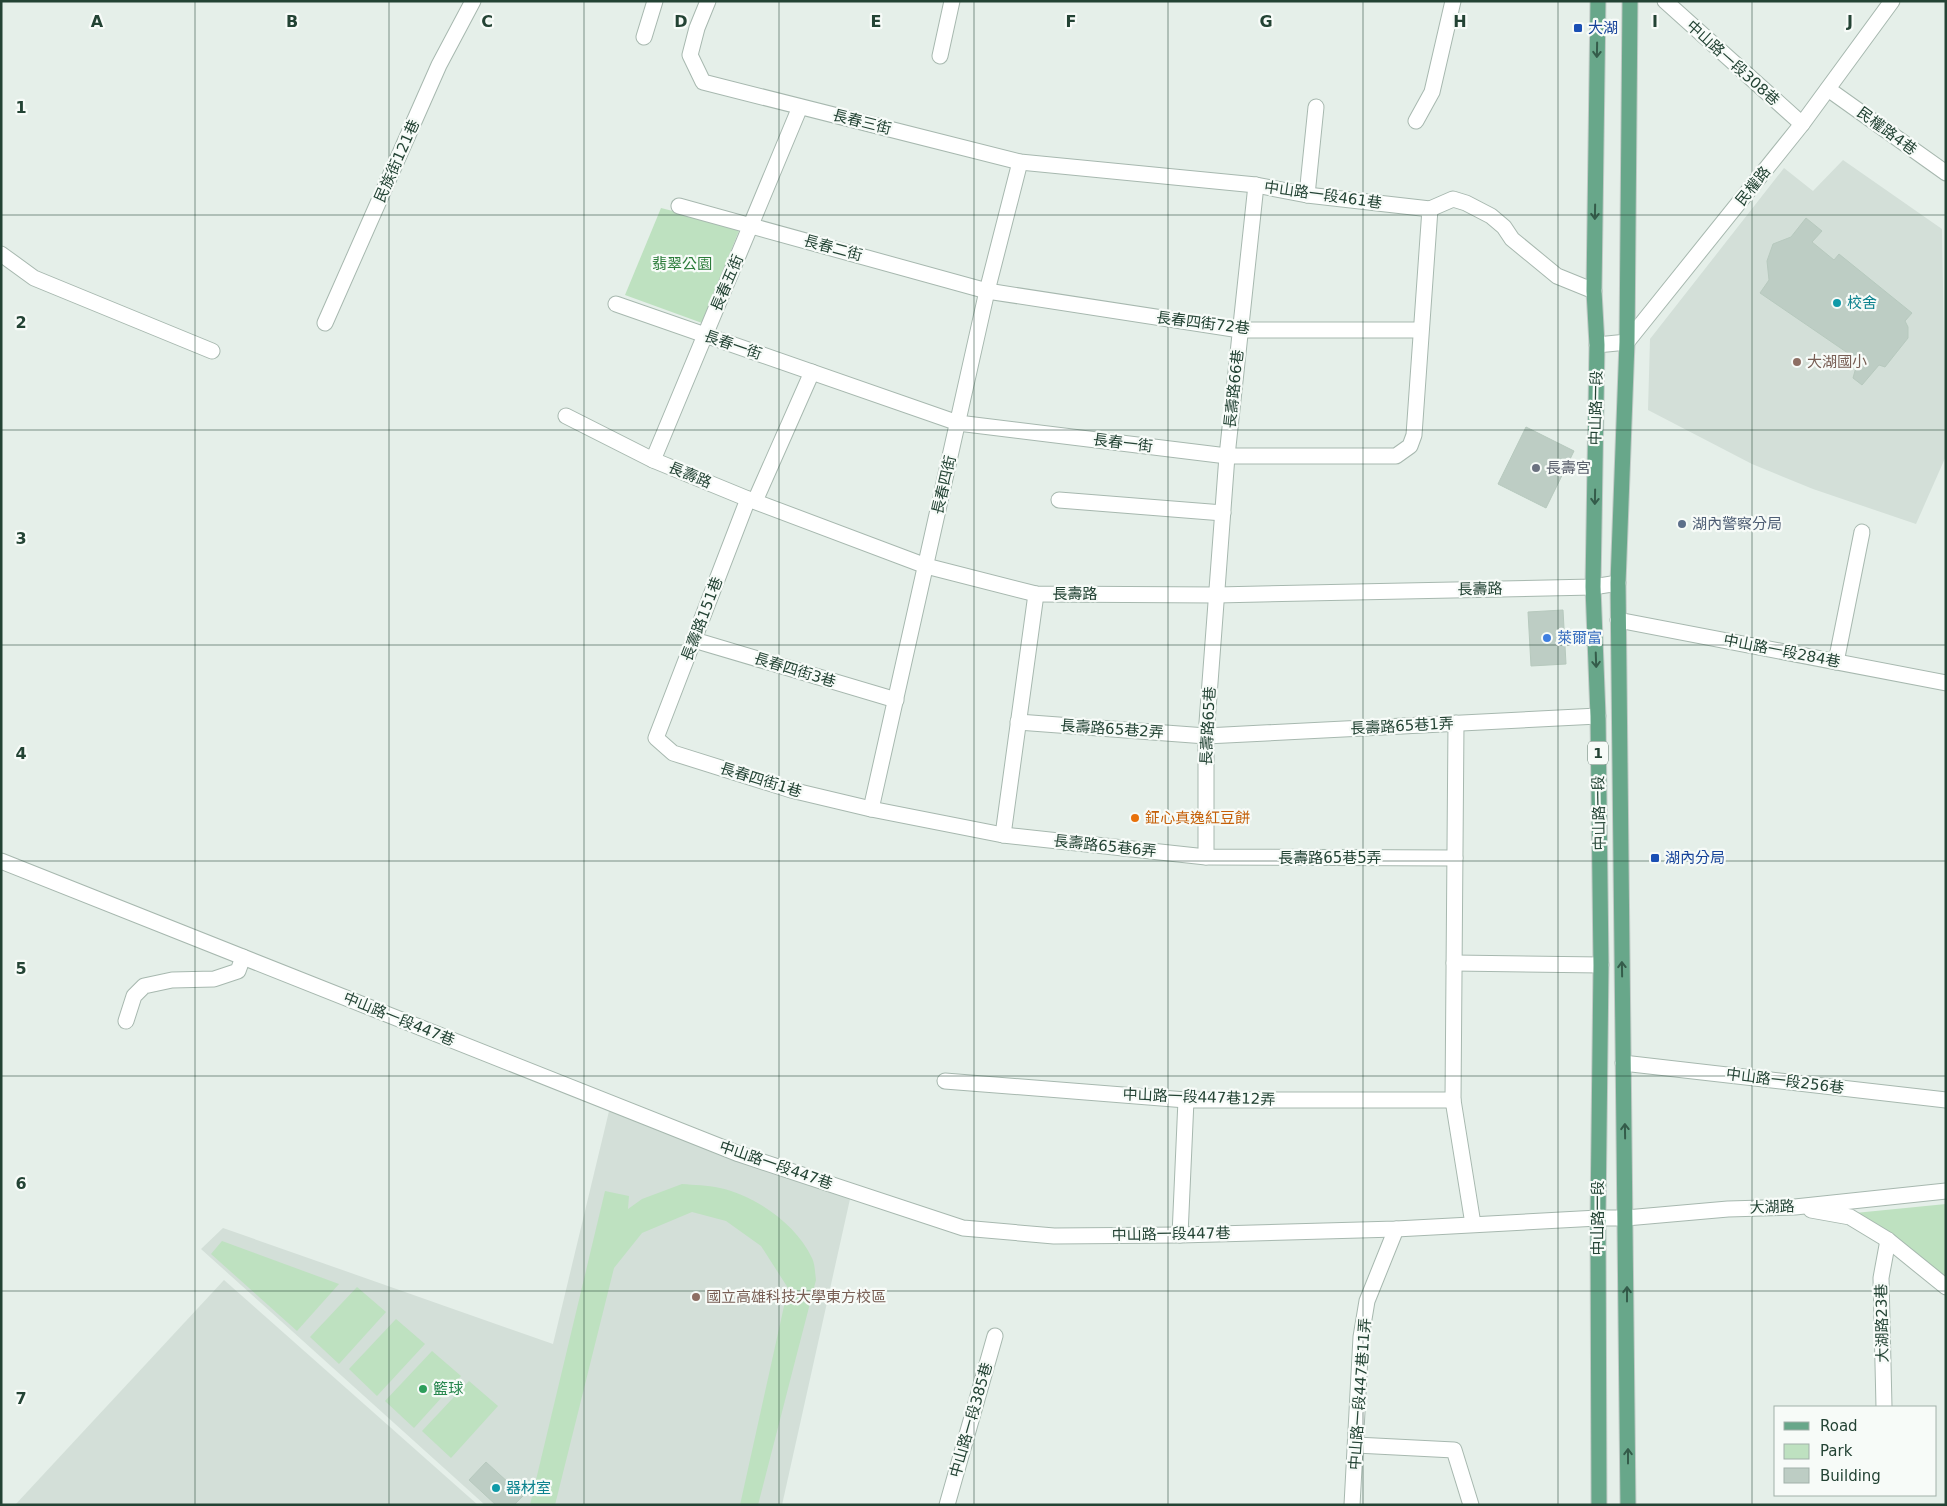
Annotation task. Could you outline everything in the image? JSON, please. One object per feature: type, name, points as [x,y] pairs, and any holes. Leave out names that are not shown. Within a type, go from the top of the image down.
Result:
[{"type":"main road","name":"中山路一段","points":[[1598,1],[1594,291],[1597,345],[1593,587],[1598,716],[1601,965],[1598,1218],[1599,1505]]},
{"type":"main road","name":"中山路一段","points":[[1628,1505],[1618,583],[1627,342],[1630,1]]},
{"type":"street","name":"民族街121巷","points":[[325,323],[439,65],[473,1]]},
{"type":"street","points":[[644,37],[655,1]]},
{"type":"street","name":"長春三街","points":[[708,1],[696,28],[690,56],[703,82],[1020,162]]},
{"type":"street","points":[[940,56],[952,1]]},
{"type":"street","points":[[1416,121],[1432,92],[1453,1]]},
{"type":"street","name":"中山路一段308巷","points":[[1665,1],[1802,124]]},
{"type":"street","name":"民權路","points":[[1627,342],[1802,124],[1892,1]]},
{"type":"street","name":"民權路4巷","points":[[1828,89],[1946,173]]},
{"type":"street","name":"長春五街","points":[[653,460],[800,107]]},
{"type":"street","points":[[1307,195],[1316,107]]},
{"type":"street","name":"中山路一段461巷","points":[[1020,162],[1256,185],[1307,195],[1430,209],[1453,199],[1481,210],[1499,222],[1512,239],[1557,276],[1594,291]]},
{"type":"street","name":"長春四街","points":[[871,809],[987,291],[1020,162]]},
{"type":"street","name":"長壽路66巷","points":[[1217,595],[1227,456],[1256,185]]},
{"type":"street","name":"長春二街","points":[[679,206],[987,291]]},
{"type":"street","name":"長春一街","points":[[616,304],[958,423],[1227,456],[1396,456],[1410,446],[1414,435],[1430,209]]},
{"type":"street","points":[[1,254],[34,278],[212,351]]},
{"type":"street","name":"長春四街72巷","points":[[987,291],[1240,330],[1420,330]]},
{"type":"street","points":[[1597,345],[1627,342]]},
{"type":"street","name":"長壽路151巷","points":[[656,738],[752,500],[812,372]]},
{"type":"street","name":"長壽路","points":[[566,416],[653,460],[926,566],[1036,594],[1217,595],[1593,587],[1618,583]]},
{"type":"street","points":[[1059,500],[1223,513]]},
{"type":"street","points":[[1836,662],[1862,532]]},
{"type":"street","points":[[1003,836],[1036,594]]},
{"type":"street","name":"長壽路65巷","points":[[1206,857],[1206,736],[1217,595]]},
{"type":"street","name":"中山路一段284巷","points":[[1618,620],[1946,683]]},
{"type":"street","name":"長春四街3巷","points":[[694,640],[896,700]]},
{"type":"street","name":"長壽路65巷1弄","points":[[1206,736],[1598,716]]},
{"type":"street","name":"長壽路65巷2弄","points":[[1018,722],[1206,736]]},
{"type":"street","points":[[1456,723],[1453,1100],[1473,1224]]},
{"type":"street","name":"長春四街1巷","points":[[656,738],[673,752],[791,790],[871,809],[1003,836]]},
{"type":"street","name":"長壽路65巷6弄","points":[[1003,836],[1206,857]]},
{"type":"street","name":"長壽路65巷5弄","points":[[1206,857],[1454,858]]},
{"type":"street","name":"中山路一段447巷","points":[[1,861],[739,1154],[963,1228],[1054,1236],[1180,1235],[1396,1229],[1598,1218]]},
{"type":"street","points":[[126,1021],[134,996],[144,986],[172,980],[214,980],[238,971],[243,957]]},
{"type":"street","points":[[1454,963],[1601,965]]},
{"type":"street","name":"中山路一段256巷","points":[[1623,1063],[1946,1100]]},
{"type":"street","name":"中山路一段447巷12弄","points":[[945,1081],[1186,1100],[1453,1100]]},
{"type":"street","points":[[1180,1235],[1186,1100]]},
{"type":"street","name":"大湖路","points":[[1598,1218],[1626,1218],[1728,1209],[1795,1207],[1946,1191]]},
{"type":"street","points":[[1795,1207],[1850,1217],[1888,1240],[1946,1287]]},
{"type":"street","name":"中山路一段447巷11弄","points":[[1352,1505],[1361,1337],[1367,1301],[1396,1229]]},
{"type":"street","name":"大湖路23巷","points":[[1884,1406],[1881,1278],[1888,1240]]},
{"type":"street","name":"中山路一段385巷","points":[[947,1505],[995,1336]]},
{"type":"street","points":[[1356,1445],[1454,1450],[1471,1505]]},
{"type":"shaded area","name":"大湖國小","points":[[1843,160],[1942,229],[1946,456],[1916,524],[1813,489],[1752,464],[1648,410],[1650,339],[1784,168],[1813,191]]},
{"type":"shaded area","name":"國立高雄科技大學東方校區","points":[[610,1107],[850,1199],[782,1505],[485,1505],[201,1249],[223,1228],[553,1344]]},
{"type":"shaded area","points":[[224,1280],[478,1505],[15,1505]]},
{"type":"green space","name":"翡翠公園","points":[[661,208],[740,228],[702,323],[625,295]]},
{"type":"green space","points":[[682,1184],[720,1188],[734,1192],[761,1205],[774,1213],[796,1234],[814,1263],[816,1280],[758,1505],[740,1505],[788,1288],[761,1246],[726,1221],[692,1212],[642,1233],[614,1268],[555,1505],[530,1505],[605,1191],[629,1196],[628,1209],[642,1199]]},
{"type":"green space","points":[[1946,1204],[1946,1277],[1855,1213]]},
{"type":"green space","points":[[222,1241],[339,1284],[297,1331],[211,1254]]},
{"type":"green space","points":[[357,1287],[386,1312],[339,1364],[310,1337]]},
{"type":"green space","name":"籃球","points":[[396,1319],[425,1344],[377,1396],[349,1369]]},
{"type":"green space","name":"籃球","points":[[432,1351],[461,1376],[414,1428],[385,1401]]},
{"type":"green space","name":"籃球","points":[[469,1381],[498,1406],[451,1458],[422,1431]]},
{"type":"building","name":"校舍","points":[[1806,218],[1822,231],[1812,242],[1834,260],[1839,254],[1912,313],[1905,321],[1908,327],[1908,338],[1885,367],[1879,365],[1862,385],[1853,378],[1858,360],[1760,293],[1769,280],[1767,261],[1773,244],[1791,237]]},
{"type":"building","name":"長壽宮","points":[[1526,427],[1574,451],[1546,508],[1498,484]]},
{"type":"building","name":"萊爾富","points":[[1563,610],[1566,664],[1531,666],[1528,612]]},
{"type":"building","name":"器材室","points":[[486,1462],[523,1496],[514,1505],[496,1505],[469,1480]]},
{"type":"place","name":"大湖","points":[[1578,28]]},
{"type":"place","name":"校舍","points":[[1837,303]]},
{"type":"place","name":"大湖國小","points":[[1797,362]]},
{"type":"place","name":"長壽宮","points":[[1536,468]]},
{"type":"place","name":"湖內警察分局","points":[[1682,524]]},
{"type":"place","name":"萊爾富","points":[[1547,638]]},
{"type":"place","name":"鉦心真逸紅豆餅","points":[[1135,818]]},
{"type":"place","name":"湖內分局","points":[[1655,858]]},
{"type":"place","name":"國立高雄科技大學東方校區","points":[[696,1297]]},
{"type":"place","name":"籃球","points":[[423,1389]]},
{"type":"place","name":"器材室","points":[[496,1488]]}]
